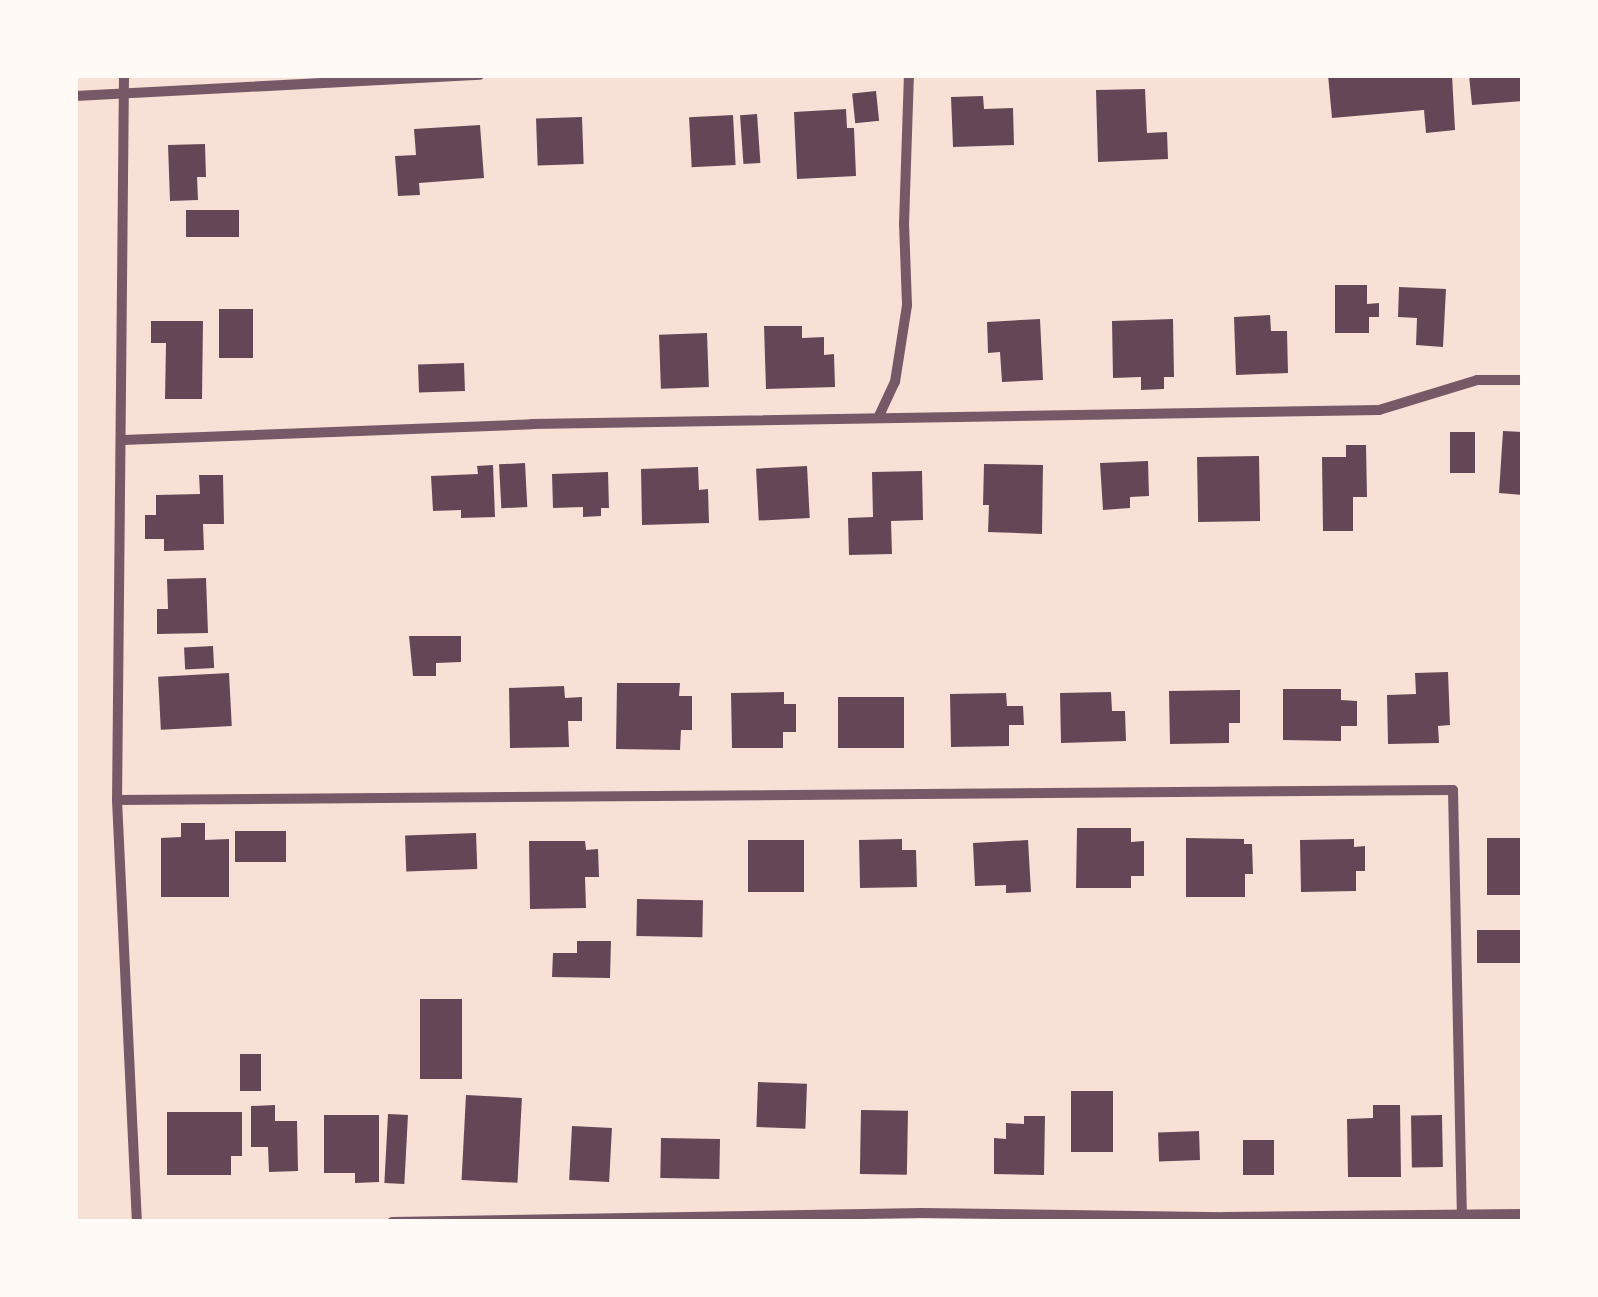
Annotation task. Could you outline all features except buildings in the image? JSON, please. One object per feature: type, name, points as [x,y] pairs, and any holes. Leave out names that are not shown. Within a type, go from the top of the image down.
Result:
[{"type":"street","points":[[124,75],[117,800],[136,1222]]},
{"type":"street","points":[[75,96],[479,75]]},
{"type":"street","points":[[878,418],[895,382],[907,304],[904,224],[909,75]]},
{"type":"street","points":[[123,440],[532,424],[1379,410],[1476,380],[1523,380]]},
{"type":"street","points":[[117,800],[1454,790],[1462,1213]]},
{"type":"street","points":[[392,1222],[1523,1214]]}]
